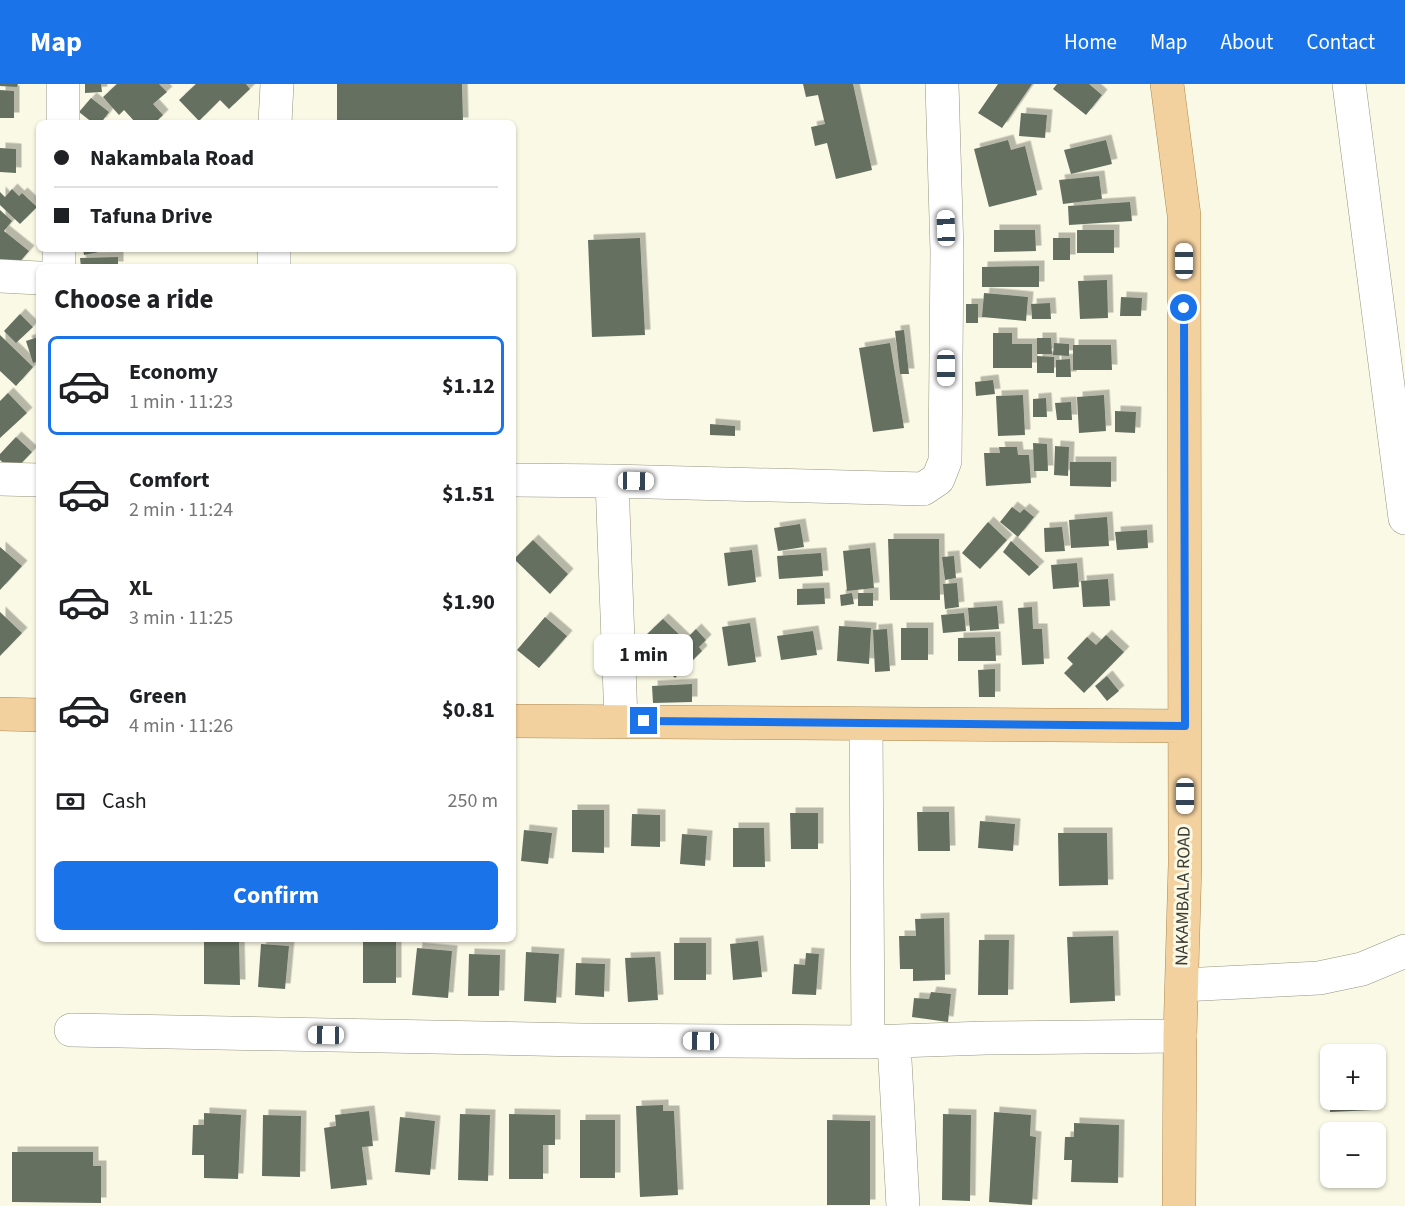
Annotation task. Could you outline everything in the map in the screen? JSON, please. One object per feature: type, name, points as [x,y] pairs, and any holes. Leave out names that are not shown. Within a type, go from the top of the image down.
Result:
[{"type":"main road","name":"NAKAMBALA ROAD","points":[[1167,84],[1184,215],[1185,864],[1180,1036],[1179,1206]]},
{"type":"main road","points":[[0,714],[36,715]]},
{"type":"main road","points":[[516,721],[1185,726]]},
{"type":"street","points":[[63,84],[63,120]]},
{"type":"street","points":[[275,120],[277,84]]},
{"type":"street","points":[[516,480],[923,489],[938,479],[945,461],[947,252],[942,84]]},
{"type":"street","points":[[1349,84],[1405,518]]},
{"type":"street","points":[[0,276],[36,278]]},
{"type":"street","points":[[0,479],[36,480]]},
{"type":"street","points":[[612,481],[621,720]]},
{"type":"street","points":[[866,724],[881,1042],[903,1206]]},
{"type":"street","points":[[1182,985],[1320,978],[1362,969],[1405,951]]},
{"type":"street","points":[[71,1030],[570,1040],[881,1042],[986,1038],[1180,1036]]},
{"type":"building","points":[[0,84],[18,84],[17,87],[0,86]]},
{"type":"building","points":[[85,84],[101,84],[102,92],[85,93]]},
{"type":"building","points":[[117,84],[159,84],[167,92],[153,104],[163,115],[158,120],[133,120],[124,110],[119,115],[103,97]]},
{"type":"building","points":[[196,84],[246,84],[250,89],[229,109],[220,100],[200,120],[179,100]]},
{"type":"building","points":[[337,84],[462,84],[463,120],[337,120]]},
{"type":"building","points":[[803,84],[853,84],[872,170],[836,179],[827,143],[815,146],[811,127],[825,124],[818,95],[806,97]]},
{"type":"building","points":[[998,84],[1032,84],[1002,128],[978,113]]},
{"type":"building","points":[[1057,84],[1089,84],[1102,95],[1086,115],[1053,89]]},
{"type":"building","points":[[0,90],[14,91],[14,118],[0,118]]},
{"type":"building","points":[[91,98],[109,112],[103,120],[89,120],[79,112]]},
{"type":"building","points":[[1021,113],[1047,115],[1045,138],[1019,136]]},
{"type":"building","points":[[1008,140],[1011,150],[1025,146],[1037,195],[989,207],[974,149]]},
{"type":"building","points":[[1106,140],[1112,164],[1071,174],[1064,150]]},
{"type":"building","points":[[0,148],[16,149],[16,173],[0,172]]},
{"type":"building","points":[[1099,176],[1102,199],[1063,204],[1059,180]]},
{"type":"building","points":[[12,189],[19,196],[22,193],[36,208],[20,224],[0,205],[0,192],[5,197]]},
{"type":"building","points":[[1130,202],[1132,221],[1069,225],[1068,206]]},
{"type":"building","points":[[0,210],[12,221],[4,231],[29,251],[11,272],[0,263]]},
{"type":"building","points":[[994,230],[1035,230],[1036,251],[994,252]]},
{"type":"building","points":[[1077,230],[1114,230],[1114,253],[1077,253]]},
{"type":"building","points":[[640,238],[645,335],[592,337],[588,240]]},
{"type":"building","points":[[1053,238],[1070,238],[1070,260],[1053,260]]},
{"type":"building","points":[[84,252],[99,252],[84,255]]},
{"type":"building","points":[[118,257],[118,264],[81,264],[80,258]]},
{"type":"building","points":[[1039,266],[1039,287],[982,287],[982,267]]},
{"type":"building","points":[[1107,280],[1108,318],[1080,319],[1078,281]]},
{"type":"building","points":[[984,293],[1028,297],[1026,321],[982,317]]},
{"type":"building","points":[[1121,297],[1142,298],[1141,316],[1120,316]]},
{"type":"building","points":[[1050,303],[1051,319],[1032,319],[1031,304]]},
{"type":"building","points":[[966,304],[978,304],[978,323],[966,323]]},
{"type":"building","points":[[20,314],[33,327],[16,343],[4,331]]},
{"type":"building","points":[[904,330],[909,374],[900,374],[895,331]]},
{"type":"building","points":[[993,333],[1012,333],[1012,344],[1032,344],[1032,368],[993,368]]},
{"type":"building","points":[[0,335],[33,367],[16,386],[0,371]]},
{"type":"building","points":[[36,338],[36,362],[33,363],[26,341]]},
{"type":"building","points":[[1037,338],[1051,338],[1052,354],[1037,354]]},
{"type":"building","points":[[890,343],[904,428],[873,432],[859,348]]},
{"type":"building","points":[[1054,343],[1069,344],[1069,356],[1053,355]]},
{"type":"building","points":[[1073,345],[1111,345],[1112,370],[1073,370]]},
{"type":"building","points":[[1037,356],[1054,357],[1054,373],[1037,373]]},
{"type":"building","points":[[1070,359],[1071,377],[1056,377],[1056,360]]},
{"type":"building","points":[[993,380],[995,394],[976,396],[975,382]]},
{"type":"building","points":[[8,393],[27,413],[0,438],[0,401]]},
{"type":"building","points":[[1023,395],[1025,435],[998,436],[996,396]]},
{"type":"building","points":[[1104,395],[1106,431],[1079,433],[1077,397]]},
{"type":"building","points":[[1046,398],[1047,417],[1033,417],[1033,399]]},
{"type":"building","points":[[1071,402],[1072,420],[1057,420],[1055,403]]},
{"type":"building","points":[[1115,411],[1136,412],[1135,433],[1115,432]]},
{"type":"building","points":[[710,424],[735,426],[735,436],[710,435]]},
{"type":"building","points":[[16,437],[32,452],[13,472],[0,460],[0,454]]},
{"type":"building","points":[[1033,443],[1047,444],[1048,471],[1034,471]]},
{"type":"building","points":[[1055,446],[1069,447],[1068,476],[1054,475]]},
{"type":"building","points":[[999,447],[1017,447],[1018,455],[1029,455],[1031,483],[986,486],[984,453],[1000,453]]},
{"type":"building","points":[[1070,462],[1111,462],[1111,487],[1070,486]]},
{"type":"building","points":[[1012,507],[1020,513],[1024,509],[1034,517],[1018,537],[1000,522]]},
{"type":"building","points":[[1107,517],[1109,546],[1071,548],[1069,520]]},
{"type":"building","points":[[988,522],[1007,540],[980,569],[962,553]]},
{"type":"building","points":[[800,524],[804,547],[778,551],[774,528]]},
{"type":"building","points":[[1062,527],[1065,551],[1045,552],[1044,528]]},
{"type":"building","points":[[1147,530],[1148,548],[1117,550],[1115,532]]},
{"type":"building","points":[[888,539],[939,539],[940,600],[890,600]]},
{"type":"building","points":[[533,540],[568,574],[550,594],[516,561],[516,557]]},
{"type":"building","points":[[1011,541],[1039,567],[1029,576],[1003,552]]},
{"type":"building","points":[[0,547],[22,566],[0,590]]},
{"type":"building","points":[[870,548],[874,588],[847,591],[843,551]]},
{"type":"building","points":[[752,550],[756,582],[728,586],[724,553]]},
{"type":"building","points":[[821,553],[823,576],[779,579],[777,556]]},
{"type":"building","points":[[954,556],[956,578],[945,580],[942,557]]},
{"type":"building","points":[[1077,563],[1079,587],[1053,589],[1051,565]]},
{"type":"building","points":[[1108,579],[1110,606],[1083,607],[1081,581]]},
{"type":"building","points":[[957,583],[959,607],[945,609],[943,584]]},
{"type":"building","points":[[824,588],[825,604],[797,605],[797,589]]},
{"type":"building","points":[[852,593],[854,604],[841,606],[840,595]]},
{"type":"building","points":[[858,593],[873,593],[873,606],[858,606]]},
{"type":"building","points":[[997,606],[999,629],[970,631],[968,608]]},
{"type":"building","points":[[1032,607],[1033,629],[1042,629],[1044,664],[1022,665],[1018,608]]},
{"type":"building","points":[[0,612],[22,633],[0,656]]},
{"type":"building","points":[[964,613],[966,631],[943,633],[941,615]]},
{"type":"building","points":[[545,617],[567,636],[539,668],[517,650]]},
{"type":"building","points":[[663,619],[685,640],[696,629],[706,640],[699,647],[702,651],[675,678],[658,661],[666,653],[647,634]]},
{"type":"building","points":[[750,623],[756,662],[728,666],[722,627]]},
{"type":"building","points":[[839,626],[871,628],[869,664],[837,661]]},
{"type":"building","points":[[901,628],[928,628],[928,660],[901,660]]},
{"type":"building","points":[[887,629],[890,671],[875,672],[873,630]]},
{"type":"building","points":[[813,631],[817,655],[781,660],[777,636]]},
{"type":"building","points":[[1106,635],[1124,652],[1084,693],[1064,673],[1073,664],[1067,658],[1087,637],[1096,645]]},
{"type":"building","points":[[995,637],[996,661],[958,661],[958,638]]},
{"type":"building","points":[[995,669],[995,697],[979,697],[978,670]]},
{"type":"building","points":[[1107,676],[1119,691],[1107,701],[1095,686]]},
{"type":"building","points":[[692,684],[692,702],[653,703],[652,686]]},
{"type":"building","points":[[572,810],[604,810],[604,853],[572,852]]},
{"type":"building","points":[[917,812],[949,812],[950,851],[918,851]]},
{"type":"building","points":[[790,813],[818,813],[818,849],[791,849]]},
{"type":"building","points":[[632,814],[660,815],[660,847],[631,846]]},
{"type":"building","points":[[980,821],[1015,824],[1013,851],[978,848]]},
{"type":"building","points":[[733,828],[764,828],[765,867],[733,867]]},
{"type":"building","points":[[524,830],[552,833],[548,864],[521,861]]},
{"type":"building","points":[[1058,833],[1107,833],[1108,885],[1059,886]]},
{"type":"building","points":[[682,834],[707,836],[705,866],[680,864]]},
{"type":"building","points":[[944,918],[945,980],[913,981],[913,969],[900,969],[899,936],[916,936],[915,919]]},
{"type":"building","points":[[1113,936],[1115,1001],[1070,1003],[1067,937]]},
{"type":"building","points":[[979,940],[1009,940],[1008,995],[978,995]]},
{"type":"building","points":[[758,941],[762,977],[733,980],[730,944]]},
{"type":"building","points":[[204,942],[239,942],[240,985],[204,984]]},
{"type":"building","points":[[363,942],[396,942],[396,983],[363,983]]},
{"type":"building","points":[[674,943],[706,943],[706,980],[674,980]]},
{"type":"building","points":[[261,944],[289,946],[285,989],[258,987]]},
{"type":"building","points":[[417,948],[452,951],[448,998],[412,995]]},
{"type":"building","points":[[526,952],[559,954],[556,1003],[524,1001]]},
{"type":"building","points":[[806,953],[819,954],[816,995],[792,994],[794,964],[805,965]]},
{"type":"building","points":[[469,954],[500,955],[499,996],[468,996]]},
{"type":"building","points":[[655,957],[658,1000],[628,1002],[625,958]]},
{"type":"building","points":[[576,963],[605,964],[604,997],[575,995]]},
{"type":"building","points":[[931,992],[951,994],[948,1022],[912,1017],[914,998],[929,999]]},
{"type":"building","points":[[663,1105],[663,1111],[674,1111],[678,1195],[640,1197],[636,1106]]},
{"type":"building","points":[[1330,1110],[1373,1110],[1330,1112]]},
{"type":"building","points":[[369,1111],[373,1146],[362,1147],[367,1185],[331,1189],[324,1128],[336,1126],[335,1115]]},
{"type":"building","points":[[994,1112],[1031,1115],[1030,1136],[1036,1137],[1032,1205],[989,1202]]},
{"type":"building","points":[[204,1113],[241,1115],[238,1179],[204,1178],[204,1155],[192,1155],[193,1125],[204,1125]]},
{"type":"building","points":[[460,1114],[490,1115],[488,1181],[458,1180]]},
{"type":"building","points":[[509,1114],[555,1115],[555,1145],[543,1145],[543,1179],[509,1179]]},
{"type":"building","points":[[943,1114],[971,1115],[970,1201],[942,1200]]},
{"type":"building","points":[[263,1115],[301,1116],[300,1177],[262,1176]]},
{"type":"building","points":[[400,1117],[435,1121],[430,1175],[395,1172]]},
{"type":"building","points":[[580,1120],[615,1120],[615,1178],[580,1178]]},
{"type":"building","points":[[827,1120],[870,1121],[870,1205],[827,1205]]},
{"type":"building","points":[[1074,1123],[1119,1125],[1118,1183],[1071,1182],[1072,1160],[1064,1160],[1065,1137],[1074,1137]]},
{"type":"building","points":[[12,1152],[93,1152],[93,1166],[101,1166],[101,1203],[12,1202]]},
{"type":"route","points":[[644,721],[1185,726],[1184,308]]}]
